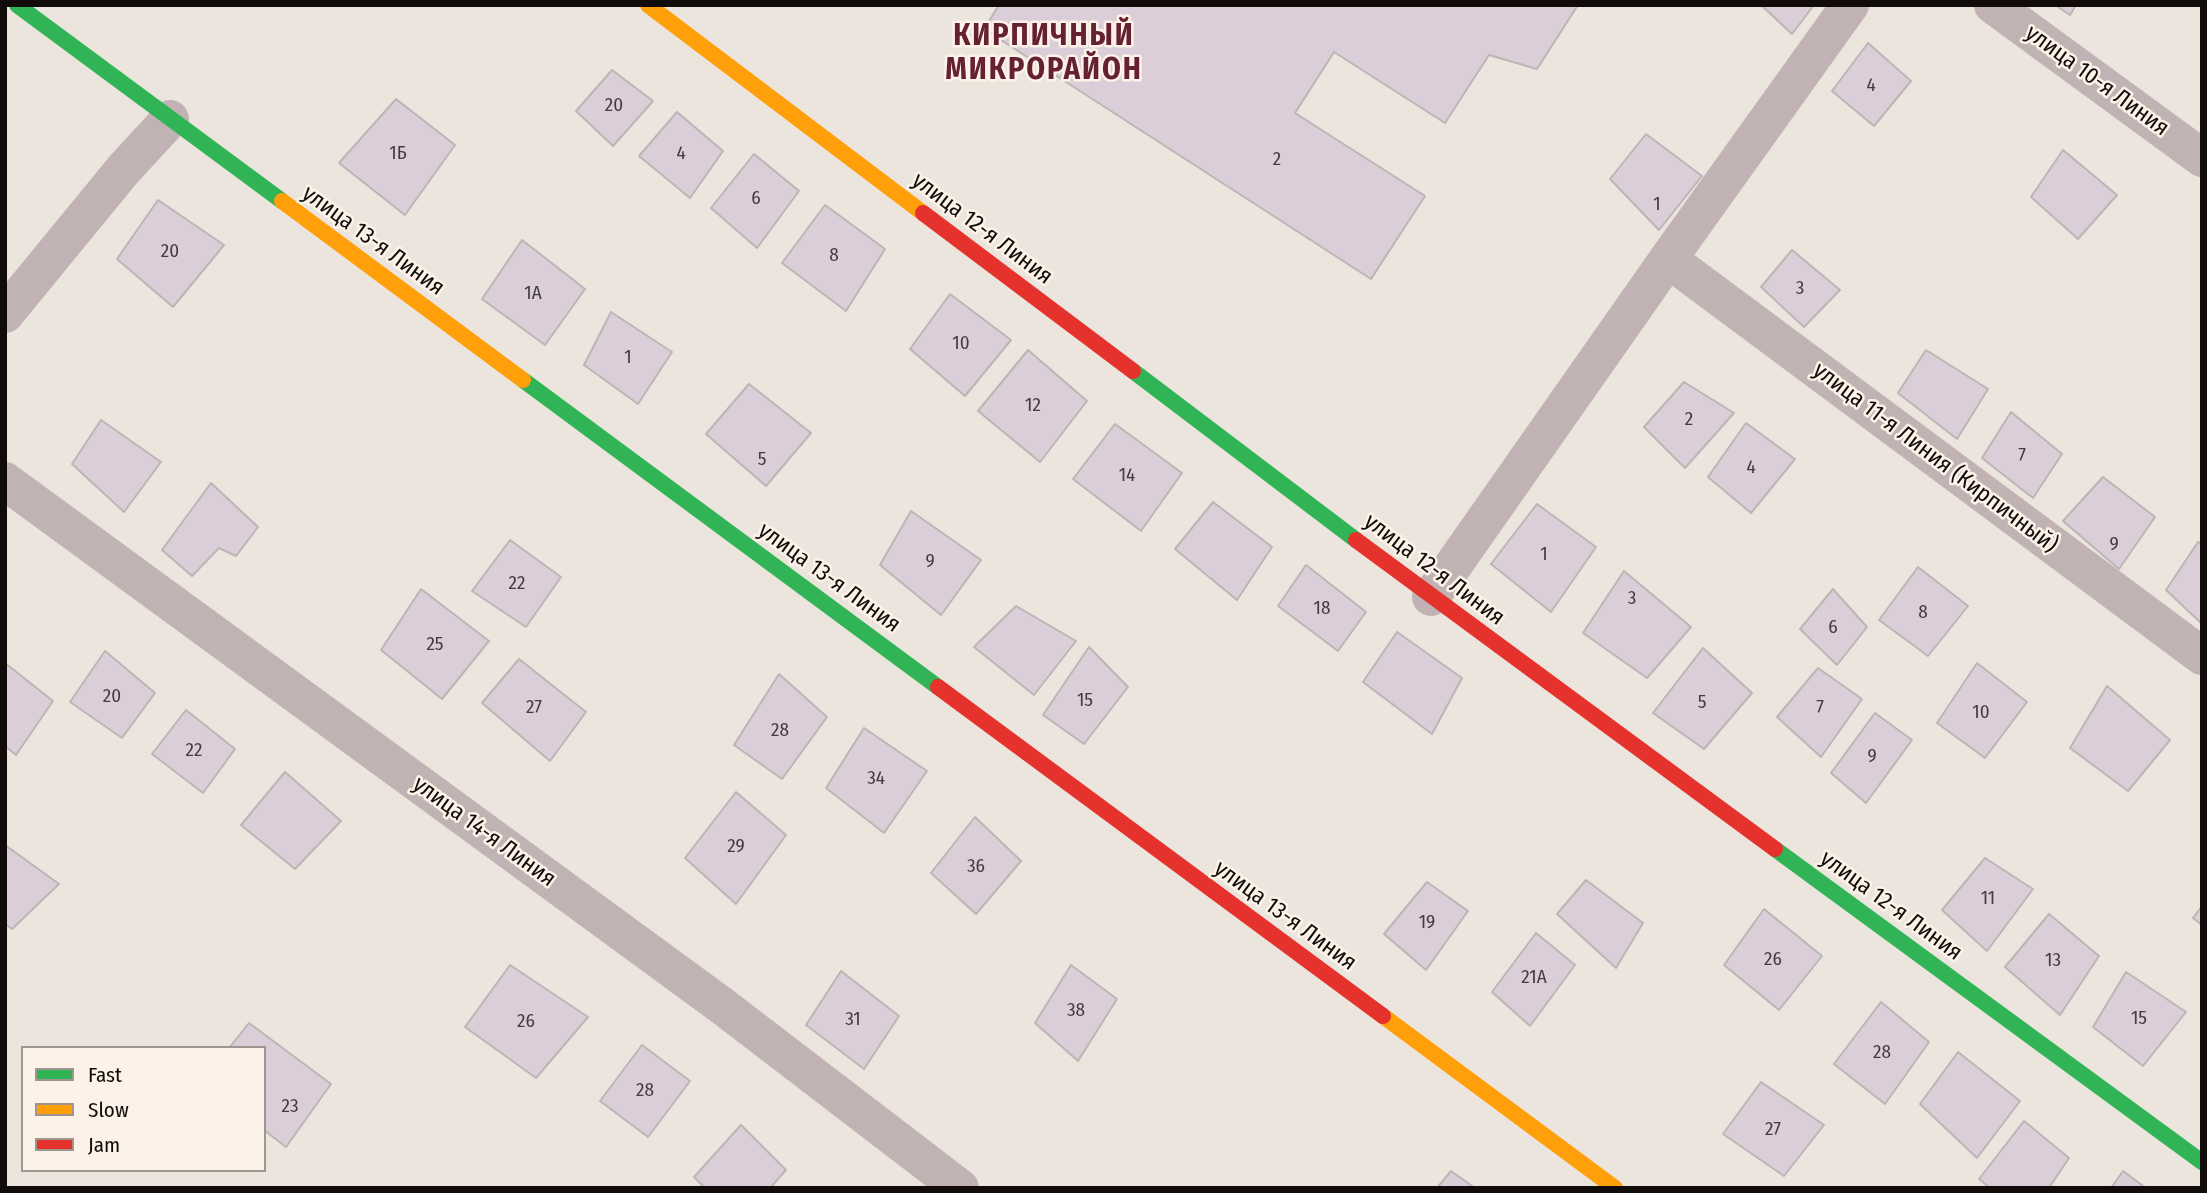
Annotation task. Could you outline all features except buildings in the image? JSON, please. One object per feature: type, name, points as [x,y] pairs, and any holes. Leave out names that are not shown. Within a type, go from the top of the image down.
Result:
[{"type":"street","name":"улица 13-я Линия","points":[[17,5],[1615,1188]]},
{"type":"street","name":"улица 12-я Линия","points":[[648,5],[1431,597],[2202,1162]]},
{"type":"street","points":[[1431,597],[1850,5]]},
{"type":"street","name":"улица 10-я Линия","points":[[1993,5],[2202,158]]},
{"type":"street","points":[[5,314],[123,170],[170,119]]},
{"type":"street","name":"улица 11-я Линия (Кирпичный)","points":[[1668,259],[2202,656]]},
{"type":"street","name":"улица 14-я Линия","points":[[5,481],[721,1005],[952,1185]]},
{"type":"traffic: fast","points":[[17,5],[282,201]]},
{"type":"traffic: fast","points":[[1133,371],[1356,540]]},
{"type":"traffic: fast","points":[[523,380],[938,687]]},
{"type":"traffic: fast","points":[[1775,849],[2202,1162]]},
{"type":"traffic: slow","points":[[648,5],[923,213]]},
{"type":"traffic: slow","points":[[282,201],[523,380]]},
{"type":"traffic: slow","points":[[1383,1016],[1615,1188]]},
{"type":"traffic: jam","points":[[923,213],[1133,371]]},
{"type":"traffic: jam","points":[[1356,540],[1775,849]]},
{"type":"traffic: jam","points":[[938,687],[1383,1016]]},
{"type":"district","name":"КИРПИЧНЫЙ МИКРОРАЙОН","points":[[1044,54]]}]
